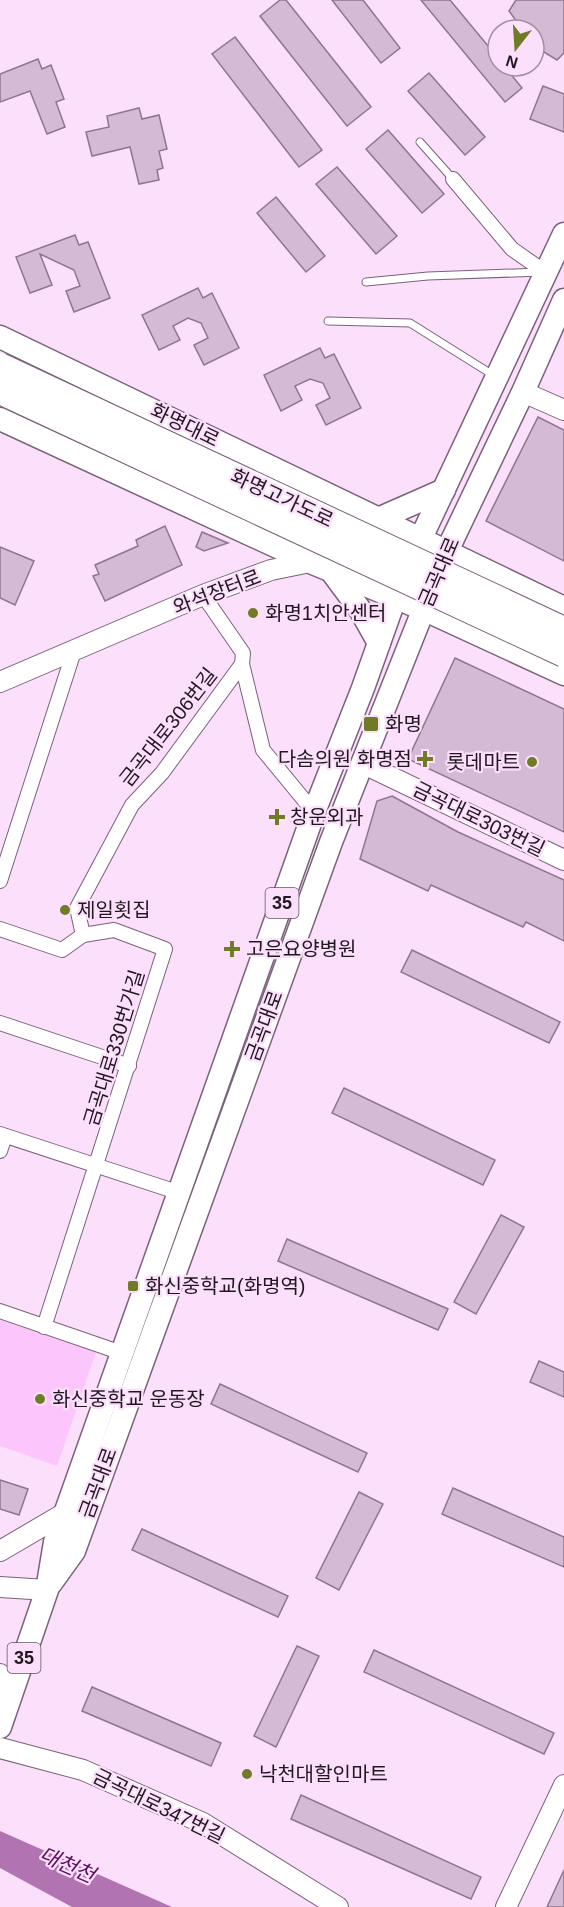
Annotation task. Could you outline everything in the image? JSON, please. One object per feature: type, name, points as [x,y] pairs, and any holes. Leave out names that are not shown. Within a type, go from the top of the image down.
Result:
[{"type":"highway","name":"화명고가도로","points":[[0,366],[564,630]]},
{"type":"highway","name":"화명고가도로","points":[[0,391],[564,654]]},
{"type":"main road","name":"금곡대로","points":[[0,1727],[47,1590],[55,1542],[314,812],[395,598],[417,547],[564,234]]},
{"type":"main road","name":"금곡대로","points":[[47,1590],[74,1551],[331,842],[423,609],[446,553],[564,300]]},
{"type":"main road","name":"화명대로","points":[[0,337],[378,519],[417,547],[446,553],[564,608]]},
{"type":"main road","points":[[523,392],[564,410]]},
{"type":"main road","points":[[0,419],[308,561],[423,609],[564,674]]},
{"type":"main road","points":[[378,519],[444,490]]},
{"type":"main road","name":"와석장터로","points":[[0,682],[203,595],[272,570],[308,561],[417,547]]},
{"type":"main road","points":[[331,570],[361,611],[379,643]]},
{"type":"main road","name":"금곡대로303번길","points":[[362,763],[564,860]]},
{"type":"main road","points":[[0,1551],[65,1513]]},
{"type":"main road","points":[[0,1587],[47,1590]]},
{"type":"main road","points":[[0,1674],[11,1697]]},
{"type":"main road","name":"금곡대로347번길","points":[[0,1748],[83,1770],[203,1823],[338,1907]]},
{"type":"main road","points":[[506,1907],[564,1785]]},
{"type":"street","points":[[453,179],[512,249],[545,272]]},
{"type":"street","points":[[203,595],[243,653],[242,664]]},
{"type":"street","points":[[0,881],[7,836],[74,651]]},
{"type":"street","name":"금곡대로306번길","points":[[242,664],[263,750],[314,812]]},
{"type":"street","name":"금곡대로306번길","points":[[83,935],[77,908],[132,805],[162,773],[242,664]]},
{"type":"street","name":"금곡대로330번가길","points":[[0,929],[62,950],[83,935],[114,930],[165,949],[44,1327]]},
{"type":"street","points":[[0,1023],[129,1066]]},
{"type":"street","points":[[0,1151],[3,1135],[180,1193]]},
{"type":"street","points":[[0,1311],[123,1353]]},
{"type":"lane","points":[[420,142],[453,179]]},
{"type":"lane","points":[[366,282],[428,276],[545,272]]},
{"type":"lane","points":[[328,321],[410,323],[496,376]]},
{"type":"shaded area","name":"화신중학교 운동장","points":[[0,1320],[96,1352],[57,1466],[0,1446]]},
{"type":"water","name":"대천천","points":[[0,1831],[172,1907],[72,1907],[0,1868]]},
{"type":"building","points":[[280,0],[286,0],[371,107],[347,126],[260,16]]},
{"type":"building","points":[[332,0],[363,0],[400,48],[381,63]]},
{"type":"building","points":[[421,0],[450,0],[486,44],[486,78],[514,78],[522,88],[505,102]]},
{"type":"building","points":[[516,0],[564,0],[564,53],[557,60],[546,53],[546,18],[514,18],[509,11]]},
{"type":"building","points":[[235,37],[322,150],[299,167],[212,54]]},
{"type":"building","points":[[38,59],[42,69],[51,65],[64,99],[56,102],[65,127],[47,134],[30,91],[0,102],[0,74]]},
{"type":"building","points":[[429,73],[485,137],[465,155],[408,91]]},
{"type":"building","points":[[543,86],[564,94],[564,132],[530,119]]},
{"type":"building","points":[[139,108],[142,119],[159,115],[167,149],[159,151],[163,168],[157,170],[159,180],[139,184],[130,147],[92,156],[86,132],[109,127],[107,116]]},
{"type":"building","points":[[388,130],[444,194],[422,213],[366,149]]},
{"type":"building","points":[[337,167],[397,236],[376,254],[316,184]]},
{"type":"building","points":[[276,197],[325,256],[306,272],[257,213]]},
{"type":"building","points":[[75,235],[79,245],[88,242],[110,298],[74,312],[66,291],[80,286],[74,270],[40,254],[52,285],[30,293],[16,257]]},
{"type":"building","points":[[198,288],[203,298],[212,293],[239,348],[204,365],[194,345],[208,338],[201,323],[188,318],[173,326],[180,340],[159,350],[142,315]]},
{"type":"building","points":[[320,348],[325,358],[334,354],[361,408],[326,425],[316,405],[330,398],[323,383],[310,379],[295,386],[302,400],[281,411],[264,375]]},
{"type":"building","points":[[538,417],[564,430],[564,561],[486,521]]},
{"type":"building","points":[[165,526],[182,565],[105,601],[93,576],[99,574],[95,565],[138,546],[136,540]]},
{"type":"building","points":[[202,532],[228,543],[204,551],[196,547]]},
{"type":"building","points":[[0,547],[34,561],[15,605],[0,598]]},
{"type":"building","points":[[455,658],[564,709],[564,832],[408,759]]},
{"type":"building","points":[[392,796],[458,832],[564,880],[564,941],[526,922],[523,927],[431,885],[428,891],[360,859],[377,801]]},
{"type":"building","points":[[412,950],[560,1022],[549,1043],[401,972]]},
{"type":"building","points":[[344,1088],[495,1160],[483,1185],[332,1113]]},
{"type":"building","points":[[501,1215],[524,1227],[476,1314],[454,1302]]},
{"type":"building","points":[[287,1239],[448,1309],[438,1330],[278,1261]]},
{"type":"building","points":[[539,1361],[564,1372],[564,1397],[530,1382]]},
{"type":"building","points":[[220,1384],[367,1453],[358,1472],[211,1404]]},
{"type":"building","points":[[0,1480],[28,1489],[19,1515],[0,1509]]},
{"type":"building","points":[[453,1488],[564,1537],[564,1567],[442,1514]]},
{"type":"building","points":[[359,1492],[383,1504],[339,1590],[316,1578]]},
{"type":"building","points":[[142,1529],[288,1596],[278,1617],[132,1550]]},
{"type":"building","points":[[297,1646],[319,1656],[276,1747],[254,1736]]},
{"type":"building","points":[[374,1650],[554,1733],[544,1754],[364,1672]]},
{"type":"building","points":[[92,1687],[221,1743],[211,1766],[82,1711]]},
{"type":"building","points":[[301,1795],[481,1877],[471,1899],[291,1819]]},
{"type":"building","points":[[564,1870],[564,1907],[547,1907]]},
{"type":"place","name":"화명1치안센터","points":[[253,613]]},
{"type":"place","name":"화명","points":[[371,724]]},
{"type":"place","name":"다솜의원 화명점","points":[[425,759]]},
{"type":"place","name":"롯데마트","points":[[532,762]]},
{"type":"place","name":"창운외과","points":[[277,817]]},
{"type":"place","name":"제일횟집","points":[[65,910]]},
{"type":"place","name":"고은요양병원","points":[[232,949]]},
{"type":"place","name":"화신중학교(화명역)","points":[[133,1286]]},
{"type":"place","name":"화신중학교 운동장","points":[[40,1399]]},
{"type":"place","name":"낙천대할인마트","points":[[247,1774]]}]
